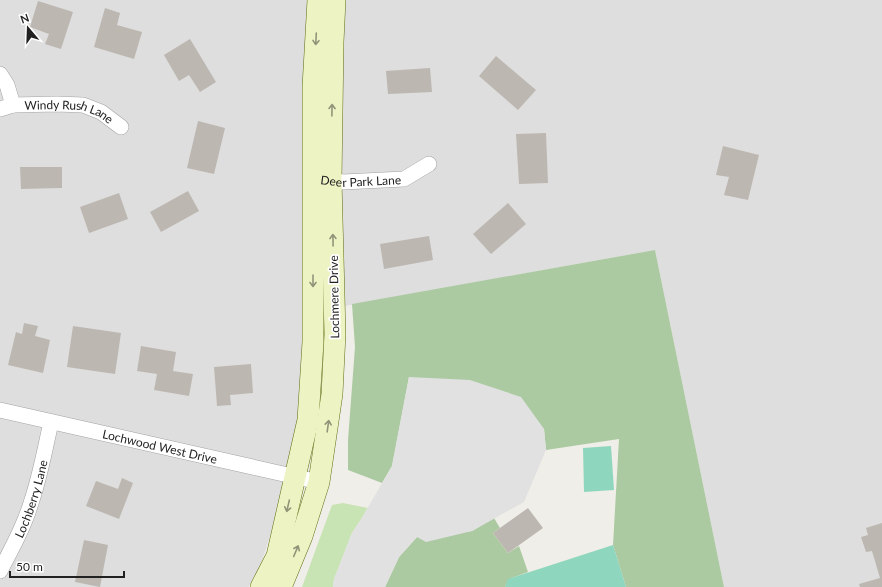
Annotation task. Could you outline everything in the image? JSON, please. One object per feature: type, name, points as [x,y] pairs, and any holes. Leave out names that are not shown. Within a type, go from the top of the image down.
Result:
[{"type":"street","name":"Lochmere Drive","points":[[281,587],[302,536],[319,482],[332,394],[335,342],[313,87],[318,0]]},
{"type":"street","name":"Lochmere Drive","points":[[261,587],[277,556],[308,420],[322,179],[335,0]]},
{"type":"street","name":"Windy Rush Lane","points":[[0,74],[7,85],[7,107],[57,104],[83,105],[101,112],[121,127]]},
{"type":"street","name":"Deer Park Lane","points":[[322,179],[343,182],[404,179],[429,164]]},
{"type":"street","name":"Lochwood West Drive","points":[[0,410],[319,482]]},
{"type":"street","name":"Lochberry Lane","points":[[0,571],[12,549],[31,505],[41,470],[51,422]]},
{"type":"shaded area","points":[[0,0],[882,0],[882,587],[724,587],[655,250],[306,313],[303,431],[263,558],[249,587],[0,587]]},
{"type":"shaded area","points":[[409,377],[470,380],[521,397],[544,429],[546,450],[524,502],[472,531],[426,542],[417,537],[399,557],[385,587],[333,587],[334,579],[352,533],[392,466]]},
{"type":"green space","points":[[655,250],[724,587],[626,587],[613,545],[619,439],[546,450],[544,429],[409,377],[392,466],[382,483],[348,470],[348,440],[355,347],[352,304]]},
{"type":"green space","points":[[611,446],[614,490],[584,492],[583,448]]},
{"type":"green space","points":[[343,503],[368,508],[352,533],[334,579],[333,587],[302,587],[332,505]]},
{"type":"green space","points":[[494,518],[500,528],[493,533],[508,553],[519,546],[528,572],[509,579],[505,587],[385,587],[399,557],[417,537],[472,531]]},
{"type":"green space","points":[[613,545],[626,587],[505,587],[508,579]]},
{"type":"building","points":[[38,1],[73,12],[61,49],[45,44],[49,34],[30,27]]},
{"type":"building","points":[[105,8],[120,13],[117,25],[142,32],[134,59],[94,47]]},
{"type":"building","points":[[190,39],[216,82],[200,92],[189,75],[179,81],[164,55]]},
{"type":"building","points":[[496,56],[536,90],[518,110],[479,76]]},
{"type":"building","points":[[430,68],[432,92],[388,94],[386,71]]},
{"type":"building","points":[[198,121],[225,128],[214,174],[187,168]]},
{"type":"building","points":[[546,133],[548,183],[519,184],[516,134]]},
{"type":"building","points":[[723,146],[759,155],[748,200],[724,195],[729,177],[716,175]]},
{"type":"building","points":[[20,167],[62,167],[62,188],[21,189]]},
{"type":"building","points":[[188,191],[199,211],[161,232],[150,212]]},
{"type":"building","points":[[119,193],[128,219],[89,233],[80,207]]},
{"type":"building","points":[[508,203],[526,224],[491,254],[473,234]]},
{"type":"building","points":[[429,236],[433,260],[384,269],[380,244]]},
{"type":"building","points":[[24,323],[38,326],[35,336],[50,340],[43,373],[8,365],[16,332],[22,334]]},
{"type":"building","points":[[73,326],[121,333],[115,374],[67,367]]},
{"type":"building","points":[[141,346],[176,352],[173,371],[193,374],[189,396],[154,390],[157,374],[137,371]]},
{"type":"building","points":[[251,364],[253,393],[230,395],[231,405],[217,406],[214,367]]},
{"type":"building","points":[[122,478],[133,483],[119,519],[86,506],[96,481],[118,489]]},
{"type":"building","points":[[528,508],[543,528],[508,553],[493,533]]},
{"type":"building","points":[[882,523],[882,587],[860,587],[859,584],[880,578],[872,551],[866,552],[861,537],[868,535],[866,528]]},
{"type":"building","points":[[84,540],[108,545],[100,587],[75,582]]}]
